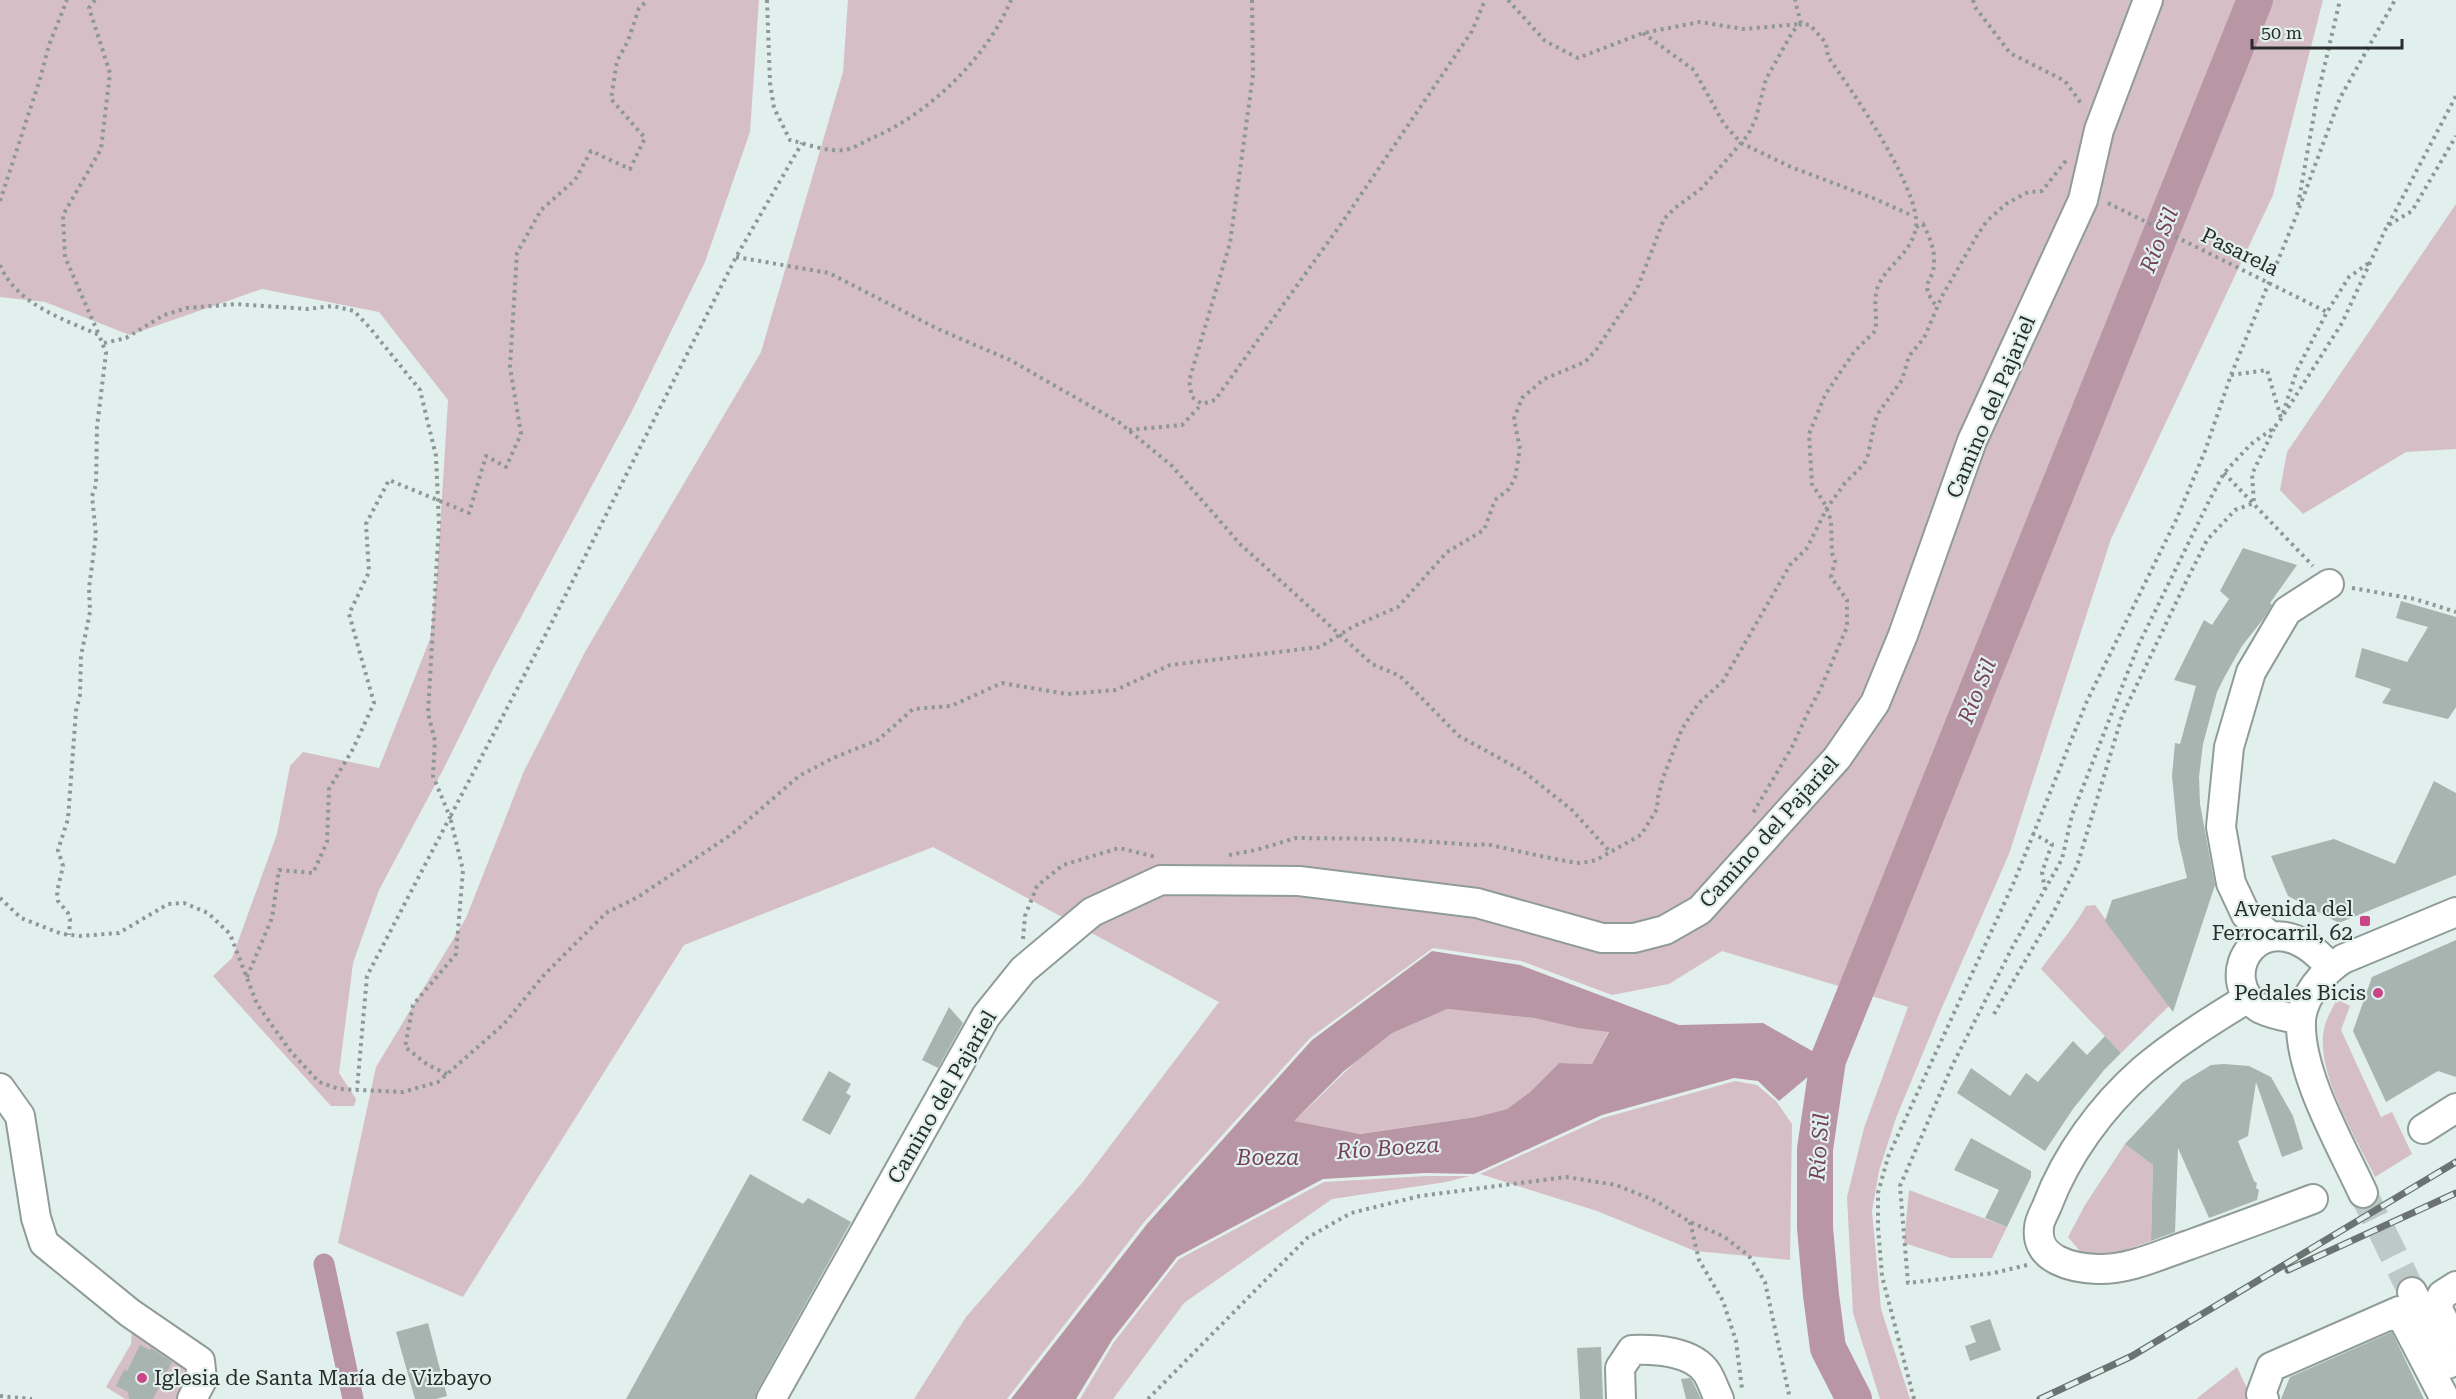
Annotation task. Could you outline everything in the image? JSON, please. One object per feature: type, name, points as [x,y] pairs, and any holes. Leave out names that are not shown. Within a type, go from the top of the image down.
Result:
[{"type":"street","name":"Camino del Pajariel","points":[[771,1399],[986,1016],[1023,970],[1092,912],[1161,880],[1311,883],[1477,903],[1602,938],[1634,938],[1665,930],[1700,910],[1837,758],[1875,703],[1903,635],[1972,441],[2083,200],[2099,129],[2148,0]]},
{"type":"street","points":[[2270,936],[2246,915],[2231,883],[2221,827],[2229,747],[2251,672],[2287,611],[2329,584]]},
{"type":"street","points":[[2363,1193],[2321,1102],[2310,1072],[2303,1048],[2301,1020],[2304,1007],[2330,967],[2343,958],[2456,912]]},
{"type":"street","points":[[2301,1020],[2260,1009],[2248,998],[2242,986],[2240,971],[2246,954],[2257,942],[2270,936],[2290,937],[2318,953],[2330,967]]},
{"type":"street","points":[[2248,998],[2143,1070],[2105,1109],[2074,1153],[2052,1194],[2038,1228],[2041,1245],[2063,1263],[2100,1269],[2134,1265],[2313,1199]]},
{"type":"street","points":[[0,1088],[20,1116],[36,1218],[44,1243],[130,1313],[200,1361],[202,1380],[192,1399]]},
{"type":"street","points":[[2423,1129],[2456,1108]]},
{"type":"street","points":[[2453,1288],[2442,1295],[2437,1307],[2456,1345]]},
{"type":"street","points":[[2264,1399],[2261,1394],[2271,1367],[2406,1302]]},
{"type":"street","points":[[2406,1302],[2456,1379]]},
{"type":"street","points":[[2406,1302],[2445,1399]]},
{"type":"street","points":[[1621,1399],[1620,1368],[1632,1350],[1656,1349],[1690,1360],[1706,1371],[1731,1398]]},
{"type":"path","points":[[0,201],[49,45],[67,0]]},
{"type":"path","points":[[69,935],[68,913],[58,901],[57,892],[63,866],[58,849],[68,819],[81,656],[90,612],[89,588],[96,535],[92,496],[96,485],[98,427],[106,353],[104,343],[64,257],[63,215],[101,149],[110,72],[89,8],[95,0]]},
{"type":"path","points":[[247,978],[272,918],[279,870],[313,873],[327,842],[329,789],[353,749],[374,703],[349,614],[369,572],[366,524],[389,480],[469,513],[486,456],[506,467],[521,434],[510,367],[517,253],[542,210],[575,180],[591,151],[630,169],[645,138],[610,99],[616,61],[628,41],[639,8],[648,0]]},
{"type":"path","points":[[767,0],[770,83],[774,108],[790,140],[819,148],[845,150],[876,137],[939,97],[974,59],[1005,16],[1011,0]]},
{"type":"path","points":[[1202,404],[1192,397],[1189,381],[1230,243],[1253,75],[1252,0]]},
{"type":"path","points":[[1130,430],[1182,425],[1202,404],[1215,400],[1341,224],[1472,31],[1485,0]]},
{"type":"path","points":[[1508,0],[1545,41],[1578,58],[1643,33],[1700,22],[1743,29],[1810,25],[1826,43],[1828,57],[1887,147],[1907,188],[1916,227],[1904,255],[1877,289],[1875,331],[1854,352],[1826,395],[1809,434],[1812,484],[1827,508],[1831,521],[1832,553],[1835,561],[1831,577],[1847,600],[1847,627],[1792,747],[1774,774],[1743,833],[1752,854]]},
{"type":"path","points":[[1795,0],[1801,24]]},
{"type":"path","points":[[1222,856],[1256,850],[1296,838],[1330,837],[1486,844],[1576,863],[1596,860],[1611,853],[1636,839],[1648,827],[1657,809],[1663,778],[1682,729],[1698,704],[1723,681],[1790,566],[1807,549],[1827,508],[1845,483],[1864,464],[1879,412],[1902,380],[1909,356],[1924,338],[1937,307],[1987,220],[2017,197],[2028,192],[2042,191],[2065,160],[2099,129],[2065,81],[2010,53],[1975,7],[1973,0]]},
{"type":"path","points":[[2297,214],[2317,98],[2340,0]]},
{"type":"path","points":[[1914,1399],[1882,1276],[1878,1193],[1888,1157],[2014,882],[2087,701],[2178,518],[2205,451],[2231,375],[2297,214],[2340,98],[2395,0]]},
{"type":"path","points":[[0,898],[21,918],[62,934],[80,936],[118,933],[168,904],[184,903],[208,913],[230,934],[257,1004],[291,1052],[318,1082],[339,1089],[403,1092],[438,1082],[504,1024],[544,975],[606,913],[638,897],[732,834],[799,776],[834,758],[878,740],[913,709],[951,706],[1002,683],[1067,694],[1116,690],[1170,666],[1320,647],[1398,607],[1447,552],[1484,530],[1495,500],[1509,489],[1515,478],[1520,449],[1514,419],[1522,398],[1544,379],[1585,362],[1596,350],[1637,289],[1664,219],[1702,188],[1741,143],[1756,118],[1766,79],[1793,31],[1801,24]]},
{"type":"path","points":[[1643,33],[1694,70],[1724,124],[1741,143],[1791,167],[1914,216]]},
{"type":"path","points":[[2254,503],[2252,474],[2274,428],[2342,323],[2387,226],[2456,96]]},
{"type":"path","points":[[2387,226],[2412,211],[2456,136]]},
{"type":"path","points":[[357,1089],[367,976],[549,628],[736,257],[802,143]]},
{"type":"path","name":"Pasarela","points":[[2108,203],[2327,312]]},
{"type":"path","points":[[1916,227],[1923,224],[1932,248],[1934,262],[1928,280],[1928,295],[1937,307]]},
{"type":"path","points":[[736,257],[830,273],[938,329],[1010,360],[1120,423],[1172,466],[1240,544],[1340,635],[1372,663],[1400,676],[1459,736],[1523,771],[1572,810],[1611,853]]},
{"type":"path","points":[[2281,419],[2297,369],[2327,312],[2349,277],[2371,262]]},
{"type":"path","points":[[0,265],[13,286],[35,304],[99,335]]},
{"type":"path","points":[[104,343],[126,338],[164,315],[187,308],[236,304],[307,309],[333,306],[354,311],[420,390],[436,456],[439,524],[428,713],[435,741],[434,777],[450,817],[463,870],[456,954],[413,1005],[405,1047],[428,1065],[447,1074]]},
{"type":"path","points":[[2231,375],[2267,370],[2281,419]]},
{"type":"path","points":[[2063,1263],[1908,1283],[1900,1186],[1953,1064],[1995,981],[2062,859],[2072,815],[2138,645],[2224,473],[2251,444],[2274,428]]},
{"type":"path","points":[[2224,473],[2329,584],[2415,599],[2456,612]]},
{"type":"path","points":[[1994,1014],[2052,915],[2077,866],[2122,716],[2193,567],[2207,540],[2235,510],[2254,503]]},
{"type":"path","points":[[2032,833],[2052,844],[2042,872],[2045,890]]},
{"type":"path","points":[[1023,970],[1025,916],[1037,886],[1063,866],[1119,849],[1160,857]]},
{"type":"path","points":[[1148,1399],[1226,1317],[1307,1238],[1351,1213],[1420,1196],[1566,1177],[1616,1185],[1656,1201],[1690,1222],[1723,1236],[1749,1256],[1765,1282],[1790,1399]]},
{"type":"path","points":[[1690,1222],[1699,1260],[1724,1302],[1736,1341],[1731,1398]]},
{"type":"path","points":[[0,1396],[32,1399]]},
{"type":"shaded area","points":[[0,0],[759,0],[750,132],[705,262],[630,415],[492,671],[444,768],[379,890],[353,963],[339,1073],[356,1099],[354,1106],[331,1106],[213,976],[232,958],[277,834],[290,766],[303,752],[379,768],[430,639],[437,577],[448,400],[379,312],[262,289],[130,335],[45,302],[0,297]]},
{"type":"shaded area","points":[[848,0],[2323,0],[2273,195],[2111,539],[2009,854],[1896,1118],[1879,1171],[1872,1211],[1881,1309],[1910,1399],[1880,1399],[1853,1313],[1847,1197],[1864,1128],[1908,1007],[1722,951],[1669,984],[1612,995],[1521,961],[1433,948],[1310,1038],[1144,1222],[1007,1399],[914,1399],[966,1317],[1082,1183],[1219,1002],[933,847],[684,945],[463,1297],[338,1243],[376,1067],[466,918],[524,771],[585,652],[761,352],[843,72]]},
{"type":"shaded area","points":[[2456,204],[2456,449],[2406,452],[2303,514],[2280,490],[2287,452]]},
{"type":"shaded area","points":[[2095,905],[2169,1006],[2121,1053],[2041,969],[2086,906]]},
{"type":"shaded area","points":[[2337,999],[2350,1006],[2341,1030],[2381,1117],[2392,1112],[2412,1154],[2375,1177],[2339,1104],[2326,1065],[2323,1046],[2324,1029]]},
{"type":"shaded area","points":[[1447,1009],[1534,1018],[1577,1028],[1609,1031],[1592,1064],[1559,1063],[1530,1092],[1507,1109],[1476,1117],[1359,1134],[1293,1121],[1365,1053],[1391,1033]]},
{"type":"shaded area","points":[[1735,1081],[1757,1085],[1776,1101],[1792,1124],[1790,1260],[1695,1251],[1597,1211],[1480,1174],[1603,1118]]},
{"type":"shaded area","points":[[2125,1144],[2153,1165],[2151,1241],[2112,1255],[2084,1256],[2068,1237],[2085,1205]]},
{"type":"shaded area","points":[[1426,1176],[1470,1176],[1446,1182],[1332,1199],[1184,1303],[1113,1399],[1080,1399],[1114,1342],[1179,1259],[1324,1182]]},
{"type":"shaded area","points":[[1909,1190],[2007,1227],[1992,1258],[1951,1258],[1904,1243]]},
{"type":"shaded area","points":[[132,1328],[195,1362],[180,1399],[125,1399],[106,1387],[131,1344]]},
{"type":"shaded area","points":[[2237,1367],[2252,1399],[2196,1399]]},
{"type":"water","name":"Boeza","points":[[1432,951],[1520,965],[1679,1025],[1763,1023],[1828,1060],[1779,1101],[1758,1081],[1734,1078],[1602,1115],[1474,1174],[1425,1173],[1323,1179],[1177,1257],[1112,1340],[1076,1399],[1011,1399],[1147,1224],[1312,1040]],"holes":[[[1447,1009],[1534,1018],[1577,1028],[1609,1032],[1592,1064],[1559,1063],[1530,1092],[1507,1109],[1476,1117],[1360,1134],[1294,1121],[1344,1071],[1392,1033]]]},
{"type":"building","points":[[2243,548],[2297,565],[2270,603],[2272,605],[2264,618],[2242,646],[2217,692],[2203,744],[2199,777],[2200,804],[2215,885],[2173,1012],[2105,921],[2112,900],[2187,878],[2178,839],[2172,776],[2175,743],[2180,744],[2196,686],[2174,680],[2204,620],[2212,625],[2229,599],[2220,591]]},
{"type":"building","points":[[2401,601],[2456,617],[2456,707],[2448,719],[2382,703],[2391,689],[2355,677],[2362,648],[2407,662],[2428,627],[2396,618]]},
{"type":"building","points":[[2434,781],[2456,793],[2456,875],[2339,923],[2288,896],[2271,856],[2334,839],[2395,864]]},
{"type":"building","points":[[2456,940],[2456,1077],[2438,1071],[2386,1102],[2353,1031],[2372,977]]},
{"type":"building","points":[[949,1007],[963,1023],[938,1068],[922,1060]]},
{"type":"building","points":[[2105,1036],[2121,1053],[2104,1070],[2073,1109],[2045,1151],[1957,1093],[1971,1068],[2010,1096],[2026,1073],[2038,1082],[2073,1041],[2087,1055]]},
{"type":"building","points":[[2211,1065],[2249,1066],[2271,1077],[2293,1116],[2303,1149],[2282,1157],[2256,1082],[2248,1136],[2238,1141],[2254,1181],[2257,1183],[2256,1188],[2259,1190],[2257,1200],[2209,1218],[2178,1148],[2175,1232],[2151,1241],[2153,1165],[2125,1144],[2183,1082]]},
{"type":"building","points":[[829,1071],[851,1084],[846,1093],[851,1096],[830,1135],[802,1120]]},
{"type":"building","points":[[1971,1138],[2031,1171],[2031,1177],[2007,1227],[1985,1218],[1999,1190],[1954,1170]]},
{"type":"building","points":[[750,1174],[803,1204],[808,1198],[851,1222],[757,1391],[755,1399],[626,1399]]},
{"type":"building","points":[[1990,1319],[2001,1350],[1970,1361],[1965,1346],[1976,1342],[1970,1326]]},
{"type":"building","points":[[428,1323],[447,1396],[436,1399],[415,1399],[396,1332]]},
{"type":"building","points":[[2392,1332],[2424,1399],[2281,1399],[2290,1377]]},
{"type":"building","name":"Iglesia de Santa María de Vizbayo","points":[[140,1345],[150,1350],[151,1348],[172,1362],[153,1399],[129,1399],[128,1392],[116,1386],[124,1370],[127,1371]]},
{"type":"building","points":[[1601,1347],[1603,1399],[1580,1399],[1577,1348]]},
{"type":"building","points":[[1690,1378],[1701,1399],[1686,1399],[1681,1379]]},
{"type":"waterway","name":"Río Sil","points":[[1854,1399],[1828,1348],[1815,1228],[1815,1149],[1828,1060],[2255,0]]},
{"type":"waterway","points":[[324,1264],[353,1399]]},
{"type":"tunnel","points":[[2363,1193],[2412,1292]]},
{"type":"railway","points":[[2040,1399],[2132,1356],[2456,1162]]},
{"type":"railway","points":[[2288,1270],[2456,1193]]},
{"type":"place","name":"Avenida del Ferrocarril, 62","points":[[2365,921]]},
{"type":"place","name":"Pedales Bicis","points":[[2378,993]]},
{"type":"place","name":"Iglesia de Santa María de Vizbayo","points":[[142,1378]]},
{"type":"water label","name":"Río Boeza","points":[[1388,1148]]}]
